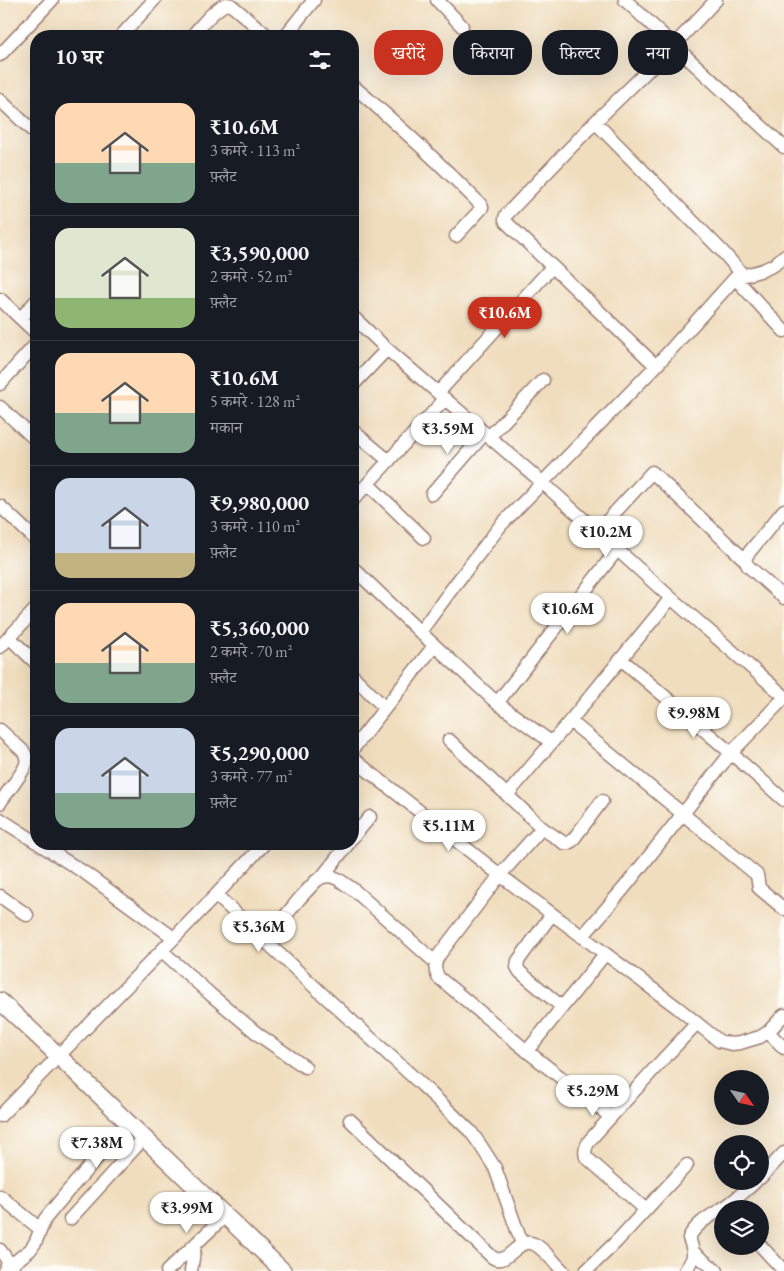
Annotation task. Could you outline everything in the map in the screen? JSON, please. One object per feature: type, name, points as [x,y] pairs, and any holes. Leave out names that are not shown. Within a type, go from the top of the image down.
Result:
[{"type":"main road","points":[[0,1001],[283,1271]]},
{"type":"street","points":[[0,55],[52,0]]},
{"type":"street","points":[[127,30],[154,0]]},
{"type":"street","points":[[294,30],[314,0]]},
{"type":"street","points":[[438,0],[462,26]]},
{"type":"street","points":[[625,0],[658,30]]},
{"type":"street","points":[[688,30],[716,0]]},
{"type":"street","points":[[198,30],[214,12],[226,4],[261,30]]},
{"type":"street","points":[[688,58],[784,148]]},
{"type":"street","points":[[643,75],[595,122],[506,215],[505,219],[552,267],[656,366]]},
{"type":"street","points":[[359,91],[414,139],[480,204],[481,209],[456,236]]},
{"type":"street","points":[[0,100],[30,128]]},
{"type":"street","points":[[595,122],[722,251],[739,277],[784,332]]},
{"type":"street","points":[[420,632],[502,525],[739,277],[774,265],[784,256]]},
{"type":"street","points":[[359,494],[389,461],[441,396],[552,267]]},
{"type":"street","points":[[0,299],[30,326]]},
{"type":"street","points":[[21,318],[30,308]]},
{"type":"street","points":[[359,323],[784,697],[731,753],[624,888],[582,936]]},
{"type":"street","points":[[359,379],[387,349]]},
{"type":"street","points":[[0,384],[30,351]]},
{"type":"street","points":[[432,494],[487,435],[543,380]]},
{"type":"street","points":[[0,407],[30,434]]},
{"type":"street","points":[[359,436],[389,461]]},
{"type":"street","points":[[597,532],[652,472],[745,560],[748,566],[784,598]]},
{"type":"street","points":[[368,484],[424,538]]},
{"type":"street","points":[[0,506],[30,534]]},
{"type":"street","points":[[745,560],[747,554],[784,510]]},
{"type":"street","points":[[498,703],[618,550]]},
{"type":"street","points":[[359,574],[434,646],[498,703],[551,742]]},
{"type":"street","points":[[507,795],[671,598]]},
{"type":"street","points":[[30,615],[4,642],[30,659]]},
{"type":"street","points":[[359,741],[434,646]]},
{"type":"street","points":[[621,659],[784,800]]},
{"type":"street","points":[[359,682],[385,708]]},
{"type":"street","points":[[570,721],[756,875],[759,888],[784,909]]},
{"type":"street","points":[[0,730],[24,752],[27,757],[27,763],[0,802]]},
{"type":"street","points":[[449,740],[542,828],[564,843],[572,841],[602,801]]},
{"type":"street","points":[[359,764],[500,875],[719,1041],[732,1044],[760,1037],[768,1032],[784,1015]]},
{"type":"street","points":[[359,830],[370,817]]},
{"type":"street","points":[[0,819],[30,838]]},
{"type":"street","points":[[542,828],[500,875],[435,962],[435,971],[438,977],[611,1118]]},
{"type":"street","points":[[49,850],[85,873],[174,938]]},
{"type":"street","points":[[0,1116],[258,850]]},
{"type":"street","points":[[265,940],[300,898],[322,877],[343,850]]},
{"type":"street","points":[[322,877],[330,876],[338,879],[354,890],[435,962]]},
{"type":"street","points":[[216,895],[422,1085],[470,1132],[495,1168],[522,1244]]},
{"type":"street","points":[[0,896],[27,915]]},
{"type":"street","points":[[552,914],[518,962],[517,967],[520,972],[562,1007]]},
{"type":"street","points":[[162,951],[259,1035],[305,1067]]},
{"type":"street","points":[[527,1051],[605,954]]},
{"type":"street","points":[[646,1210],[586,1158],[584,1152],[589,1141],[697,1023]]},
{"type":"street","points":[[768,1032],[784,1048]]},
{"type":"street","points":[[350,1120],[496,1260],[505,1258],[522,1244],[532,1242],[563,1271]]},
{"type":"street","points":[[6,1270],[30,1250],[45,1219],[128,1123]]},
{"type":"street","points":[[70,1219],[144,1138]]},
{"type":"street","points":[[769,1169],[784,1153]]},
{"type":"street","points":[[586,1271],[687,1165]]},
{"type":"street","points":[[735,1200],[746,1190]]},
{"type":"street","points":[[0,1196],[40,1228]]},
{"type":"street","points":[[685,1271],[692,1261],[694,1253],[689,1238],[691,1233],[705,1220],[714,1215]]},
{"type":"street","points":[[167,1271],[225,1216]]},
{"type":"street","points":[[192,1271],[195,1245]]},
{"type":"street","points":[[0,1250],[8,1261],[6,1270]]},
{"type":"street","points":[[694,1253],[718,1271]]},
{"type":"street","points":[[769,1255],[784,1271]]}]
